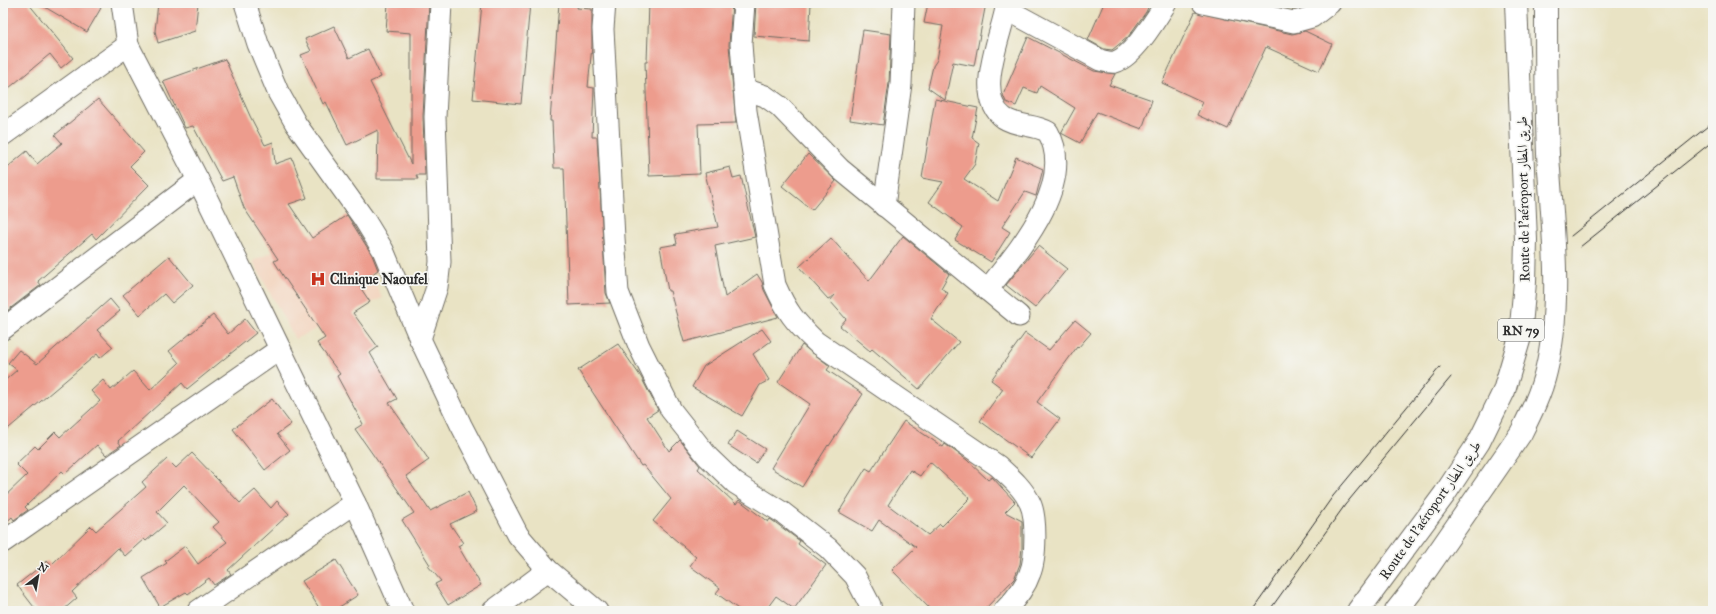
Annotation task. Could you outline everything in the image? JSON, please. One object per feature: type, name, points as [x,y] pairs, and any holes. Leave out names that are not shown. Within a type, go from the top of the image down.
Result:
[{"type":"highway","name":"Route de l'aéroport طريق المطار","points":[[1358,611],[1444,495],[1479,442],[1504,391],[1520,337],[1526,282],[1526,240],[1516,3]]},
{"type":"highway","name":"Route de l'aéroport طريق المطار","points":[[1396,611],[1416,586],[1521,433],[1535,406],[1546,371],[1554,320],[1547,125],[1546,3]]},
{"type":"street","points":[[122,3],[128,45],[198,180],[355,503],[403,611]]},
{"type":"street","points":[[245,3],[258,44],[278,92],[296,124],[364,219],[383,250],[420,339],[461,425],[518,535],[548,570],[597,611]]},
{"type":"street","points":[[420,339],[437,287],[440,262],[435,117],[441,3]]},
{"type":"street","points":[[605,3],[603,29],[618,292],[639,346],[671,410],[708,457],[735,483],[783,513],[828,548],[855,576],[870,605],[871,611]]},
{"type":"street","points":[[744,3],[741,44],[746,112],[775,284],[786,309],[798,325],[816,342],[998,466],[1014,480],[1030,503],[1034,516],[1035,538],[1031,572],[1018,596],[1004,611]]},
{"type":"street","points":[[884,206],[901,84],[904,3]]},
{"type":"street","points":[[987,290],[1034,229],[1051,190],[1056,158],[1048,132],[1043,129],[1023,126],[1004,117],[997,110],[990,92],[990,71],[1006,6],[1100,60],[1114,62],[1124,58],[1136,45],[1166,3]]},
{"type":"street","points":[[1202,3],[1294,22],[1312,18],[1330,3]]},
{"type":"street","points":[[3,135],[128,45]]},
{"type":"street","points":[[744,89],[765,96],[779,106],[840,169],[1019,316]]},
{"type":"street","points":[[3,329],[198,180]]},
{"type":"street","points":[[3,542],[280,349]]},
{"type":"street","points":[[198,611],[355,503]]},
{"type":"street","points":[[493,611],[548,570]]},
{"type":"shaded area","name":"Clinique Naoufel","points":[[344,218],[382,298],[295,339],[253,261]]},
{"type":"building","points":[[3,3],[28,3],[73,58],[61,68],[50,54],[3,93]]},
{"type":"building","points":[[38,3],[92,3],[101,8],[87,32]]},
{"type":"building","points":[[158,3],[198,3],[195,31],[158,43],[155,31]]},
{"type":"building","points":[[388,3],[429,3],[423,116],[425,175],[416,175],[418,179],[377,179],[378,130],[347,145],[326,102],[323,104],[301,55],[311,51],[305,39],[334,26],[349,58],[368,49],[381,77],[370,82],[411,164],[411,33],[386,31]]},
{"type":"building","points":[[482,3],[530,3],[521,104],[473,99]]},
{"type":"building","points":[[559,3],[578,3],[577,8],[592,9],[592,46],[588,87],[594,88],[592,137],[597,137],[606,293],[610,303],[569,305],[564,168],[554,168],[552,121],[550,121]]},
{"type":"building","points":[[649,3],[732,3],[729,45],[736,123],[698,124],[700,174],[649,176],[645,62],[647,62]]},
{"type":"building","points":[[756,3],[811,3],[809,41],[754,36]]},
{"type":"building","points":[[928,3],[986,3],[974,66],[953,62],[945,100],[928,88],[933,66],[937,60],[943,26],[924,23]]},
{"type":"building","points":[[1104,3],[1150,3],[1146,12],[1128,37],[1112,50],[1104,49],[1088,40]]},
{"type":"building","points":[[1195,12],[1292,34],[1305,31],[1332,44],[1319,71],[1266,47],[1228,129],[1197,115],[1203,102],[1162,83]]},
{"type":"building","points":[[863,30],[891,34],[889,83],[883,125],[850,120]]},
{"type":"building","points":[[1028,37],[1094,71],[1115,74],[1109,85],[1152,100],[1142,129],[1097,112],[1080,143],[1061,133],[1075,108],[1040,86],[1037,93],[1024,88],[1016,106],[1006,102],[1003,95]]},
{"type":"building","points":[[225,59],[250,116],[265,145],[273,142],[275,164],[292,158],[307,198],[289,204],[312,238],[347,215],[372,255],[378,270],[358,284],[370,302],[353,313],[378,347],[370,353],[397,399],[389,403],[429,460],[406,476],[430,511],[468,492],[477,511],[450,524],[463,543],[458,546],[481,585],[448,605],[435,584],[441,581],[428,566],[430,565],[402,520],[414,513],[355,429],[363,424],[337,376],[340,374],[317,343],[325,338],[274,261],[278,259],[244,208],[233,177],[222,181],[193,126],[185,128],[163,81]]},
{"type":"building","points":[[98,99],[144,152],[130,166],[149,185],[96,239],[92,234],[38,281],[41,285],[3,314],[3,171],[27,151],[37,164],[62,143],[55,135]]},
{"type":"building","points":[[935,99],[978,108],[972,138],[979,143],[975,164],[964,179],[998,201],[1016,157],[1043,169],[1036,196],[1025,192],[1002,227],[1010,232],[991,262],[955,240],[963,227],[929,202],[943,182],[922,178]]},
{"type":"building","points":[[808,154],[836,181],[812,210],[782,186]]},
{"type":"building","points":[[730,167],[733,178],[741,176],[755,237],[715,246],[725,297],[757,274],[778,317],[684,342],[670,291],[668,291],[660,247],[677,244],[675,234],[718,227],[705,173]]},
{"type":"building","points":[[903,236],[949,274],[941,288],[948,293],[931,319],[959,342],[919,389],[872,349],[870,351],[840,326],[846,319],[830,301],[835,295],[828,299],[799,267],[831,238],[869,281]]},
{"type":"building","points":[[1038,246],[1067,269],[1035,308],[1006,285]]},
{"type":"building","points":[[169,256],[193,285],[172,303],[164,294],[140,315],[123,295]]},
{"type":"building","points":[[110,299],[120,311],[97,330],[113,347],[100,358],[97,354],[3,433],[3,382],[17,370],[8,363],[19,350],[37,364]]},
{"type":"building","points":[[213,315],[228,334],[245,319],[256,333],[187,389],[182,383],[118,441],[121,445],[106,455],[97,445],[65,474],[62,471],[25,507],[28,510],[14,520],[12,517],[3,525],[3,498],[27,475],[16,464],[35,446],[38,449],[55,432],[60,437],[100,401],[91,391],[103,380],[111,390],[133,371],[150,390],[179,363],[169,351]]},
{"type":"building","points":[[1075,320],[1091,333],[1078,348],[1077,347],[1037,402],[1060,419],[1031,458],[980,421],[1003,389],[991,380],[1025,333],[1049,350]]},
{"type":"building","points":[[762,329],[771,341],[753,354],[769,380],[760,385],[742,416],[692,387],[704,366]]},
{"type":"building","points":[[618,344],[641,377],[658,410],[647,417],[669,451],[680,440],[700,466],[698,469],[736,504],[739,500],[768,522],[770,519],[776,523],[800,541],[798,544],[826,565],[794,609],[776,596],[765,611],[741,611],[716,593],[720,588],[690,566],[696,557],[653,521],[671,499],[643,465],[641,466],[578,370]]},
{"type":"building","points":[[802,345],[830,366],[827,370],[863,394],[829,446],[828,445],[802,487],[771,468],[810,404],[778,382]]},
{"type":"building","points":[[272,399],[291,424],[277,434],[290,450],[265,470],[233,429]]},
{"type":"building","points":[[904,421],[943,447],[945,444],[967,460],[988,480],[992,477],[1015,502],[1005,512],[1022,521],[1022,548],[1020,564],[1014,579],[983,611],[932,611],[892,570],[916,547],[879,520],[872,531],[839,512],[866,468],[871,471]],"holes":[[[930,462],[970,498],[942,526],[940,524],[928,535],[888,505],[910,470],[920,476]]]},
{"type":"building","points":[[737,431],[765,449],[756,463],[728,445]]},
{"type":"building","points":[[192,453],[240,503],[255,490],[271,508],[277,501],[289,514],[228,570],[231,574],[214,585],[209,578],[188,594],[186,592],[160,607],[143,578],[167,563],[165,561],[185,546],[198,564],[227,542],[213,527],[219,522],[184,485],[157,512],[167,523],[146,541],[144,539],[125,556],[118,548],[72,592],[77,598],[62,611],[37,611],[17,585],[47,561],[51,565],[91,526],[96,531],[146,487],[142,482],[167,459],[176,468]]},
{"type":"building","points":[[336,560],[358,595],[333,611],[321,611],[302,581]]},
{"type":"tram line","points":[[1571,236],[1713,122]]},
{"type":"tram line","points":[[1580,247],[1713,141]]},
{"type":"tram line","points":[[1252,611],[1333,496],[1440,367]]},
{"type":"tram line","points":[[1269,611],[1345,505],[1451,377]]},
{"type":"place","name":"Clinique Naoufel","points":[[318,279]]}]
